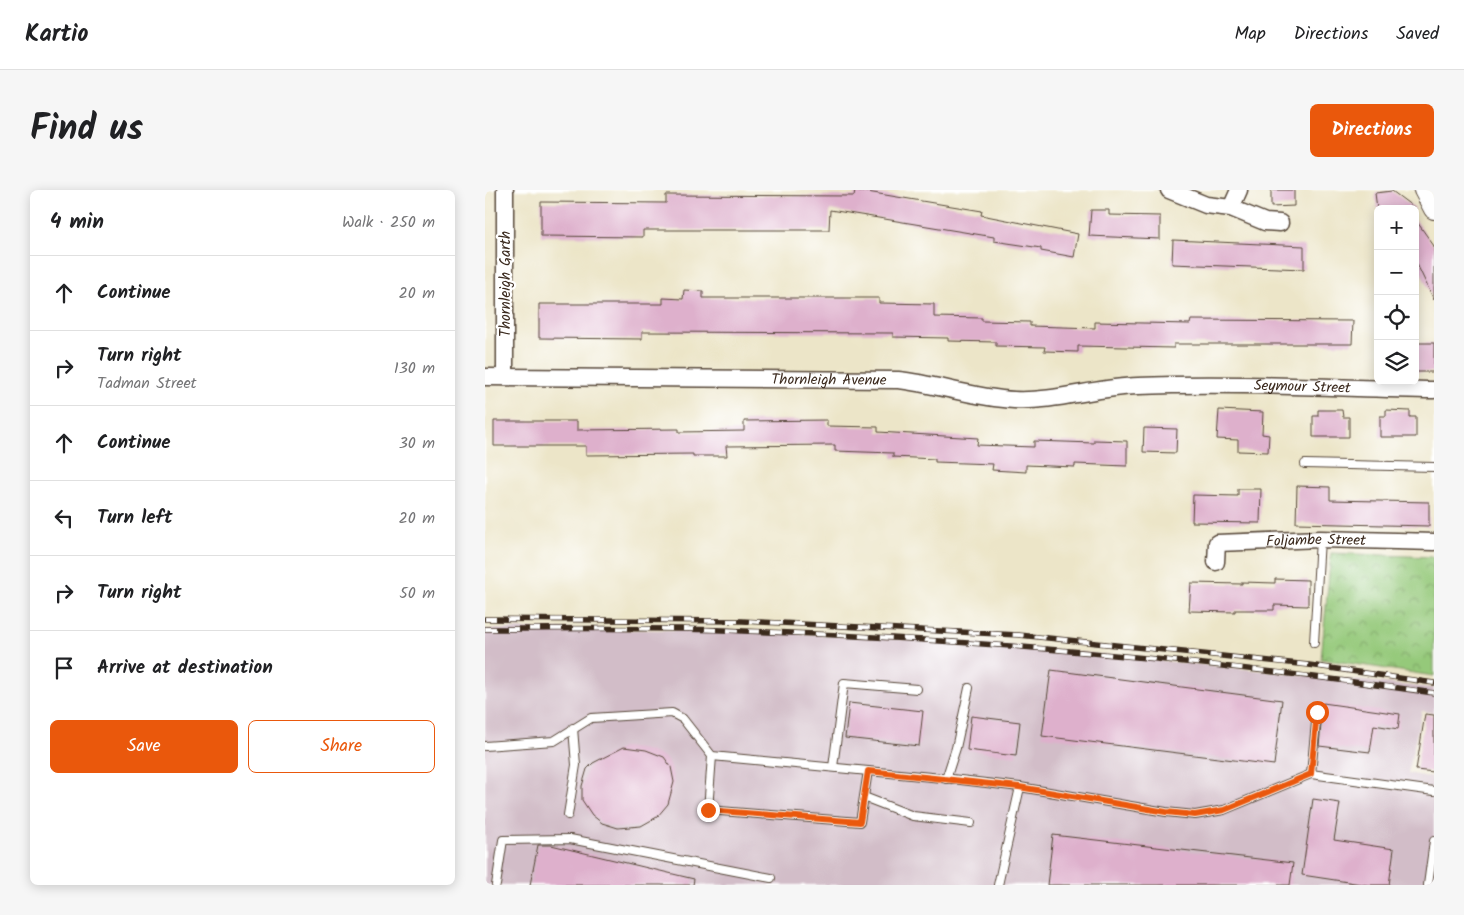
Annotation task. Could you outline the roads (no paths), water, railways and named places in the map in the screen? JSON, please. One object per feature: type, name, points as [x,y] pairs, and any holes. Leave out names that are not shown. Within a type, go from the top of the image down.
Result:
[{"type":"street","name":"Thornleigh Garth","points":[[505,190],[505,377]]},
{"type":"street","points":[[1169,190],[1206,205],[1231,208],[1265,222],[1280,224]]},
{"type":"street","points":[[1231,208],[1239,190]]},
{"type":"street","points":[[1424,190],[1434,209]]},
{"type":"street","name":"Thornleigh Avenue","points":[[485,377],[898,380],[927,383],[984,397],[1038,400],[1119,386],[1170,384]]},
{"type":"street","name":"Seymour Street","points":[[1170,384],[1434,390]]},
{"type":"street","name":"Foljambe Street","points":[[1216,562],[1217,543],[1320,540],[1434,542]]},
{"type":"lane","points":[[1305,464],[1434,467]]},
{"type":"lane","points":[[1314,643],[1320,540]]},
{"type":"lane","points":[[833,767],[843,683],[917,689]]},
{"type":"lane","points":[[949,779],[969,688]]},
{"type":"lane","points":[[1311,774],[1317,712]]},
{"type":"lane","points":[[485,746],[554,741],[591,718],[672,713],[683,720],[713,756],[1019,787],[1166,812],[1195,815],[1224,810],[1311,774],[1434,791]]},
{"type":"lane","points":[[568,815],[576,765],[573,728]]},
{"type":"lane","points":[[713,756],[708,810],[860,822],[868,771]]},
{"type":"lane","points":[[998,885],[1019,787]]},
{"type":"lane","points":[[864,797],[913,816],[971,823]]},
{"type":"lane","points":[[496,885],[503,840],[529,838],[570,839],[771,878]]},
{"type":"lane","points":[[1428,885],[1434,841]]},
{"type":"railway","points":[[485,619],[742,621],[1019,635],[1309,665],[1434,683]]},
{"type":"railway","points":[[485,629],[711,630],[916,639],[1176,661],[1434,693]]}]
